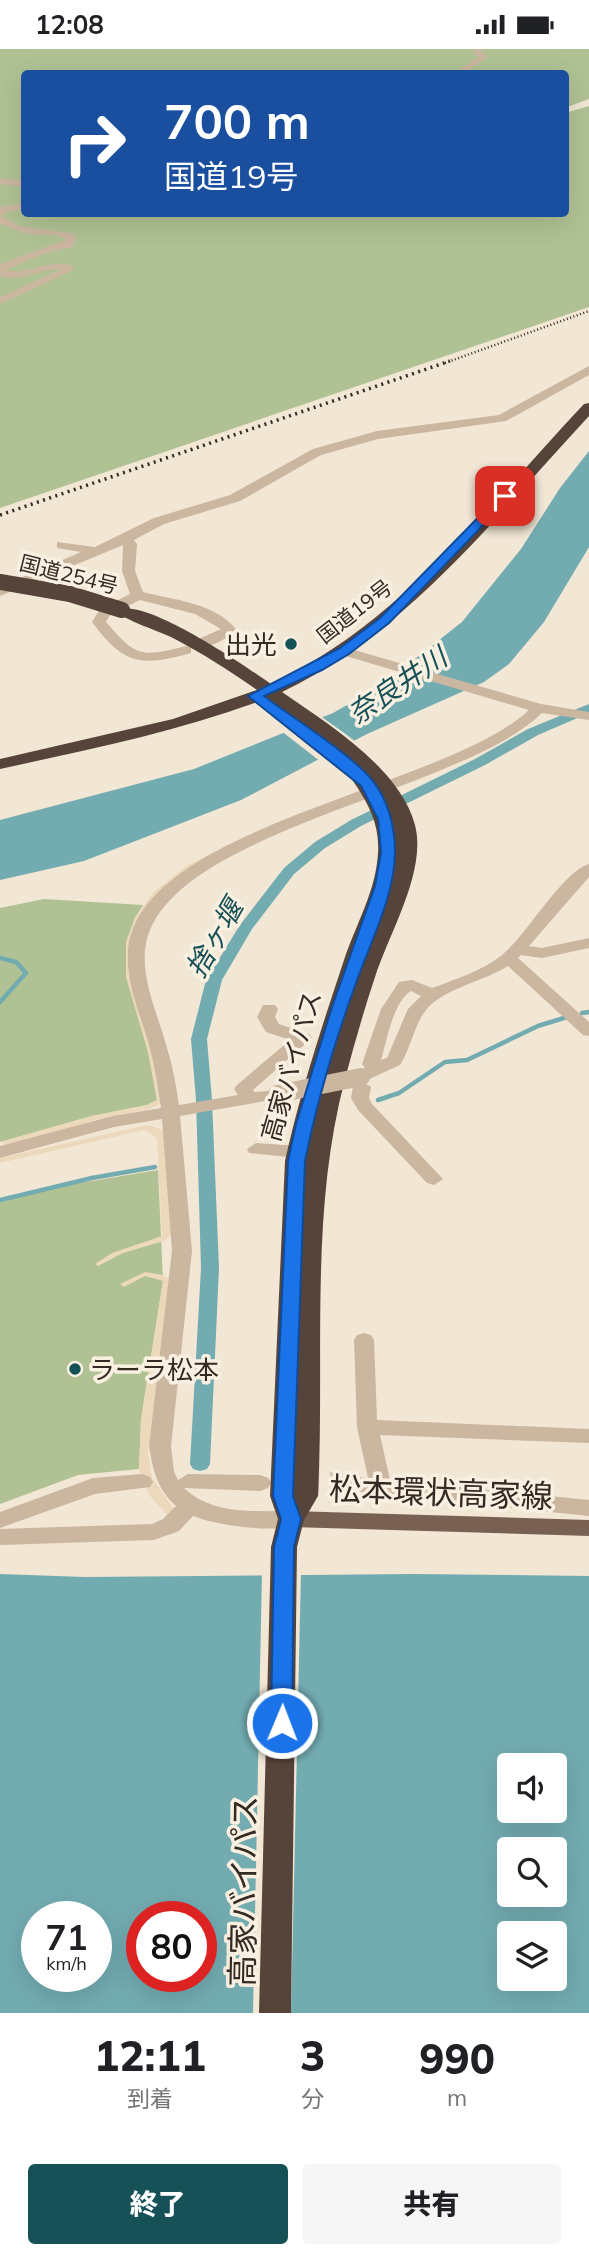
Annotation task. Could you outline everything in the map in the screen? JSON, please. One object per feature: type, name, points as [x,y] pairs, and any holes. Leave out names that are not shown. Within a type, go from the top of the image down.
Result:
[{"type":"highway","name":"国道19号","points":[[0,764],[266,698],[344,651],[384,621],[430,576],[589,407]]},
{"type":"highway","name":"国道254号","points":[[0,582],[70,594],[124,612],[191,647],[266,698]]},
{"type":"highway","name":"高家バイパス","points":[[266,698],[379,790],[408,846],[406,866],[366,974],[324,1112],[312,1197],[305,1496],[291,1519],[284,1547],[275,2013]]},
{"type":"highway","name":"高家バイパス","points":[[291,1519],[283,1496],[294,1182],[304,1124],[340,1007],[383,886],[393,816]]},
{"type":"main road","name":"松本環状高家線","points":[[291,1519],[589,1528]]},
{"type":"street","points":[[464,70],[484,57],[477,53],[478,49]]},
{"type":"street","points":[[0,181],[21,184]]},
{"type":"street","points":[[0,270],[43,250],[68,244],[71,240],[70,236],[61,232],[24,231],[7,226],[1,213],[21,207]]},
{"type":"street","points":[[0,270],[9,276],[23,275],[48,265],[63,265],[69,270],[0,302]]},
{"type":"street","points":[[0,592],[93,550],[126,539],[159,521],[235,498],[328,447],[377,435],[502,418],[589,370]]},
{"type":"street","points":[[126,539],[130,544],[127,573],[129,583],[138,595],[212,616],[224,622],[229,629],[224,634],[191,647],[145,659],[124,652],[99,622],[105,612],[138,595]]},
{"type":"street","points":[[62,545],[93,550]]},
{"type":"street","points":[[344,651],[564,712],[589,716]]},
{"type":"street","points":[[291,1519],[219,1516],[189,1506],[174,1494],[163,1476],[160,1446],[182,1248],[179,1111],[139,979],[139,939],[158,902],[176,882],[230,850],[379,790],[496,738],[522,724],[535,704]]},
{"type":"street","points":[[330,1094],[364,1081],[394,1061],[417,1009],[430,995],[485,973],[513,953],[589,869]]},
{"type":"street","points":[[513,953],[542,953],[589,943]]},
{"type":"street","points":[[513,953],[589,1031]]},
{"type":"street","points":[[430,995],[413,986],[406,986],[396,994],[364,1081],[364,1106],[434,1179]]},
{"type":"street","points":[[250,1099],[243,1089],[303,1038],[272,1028],[266,1017],[269,1009]]},
{"type":"street","points":[[0,1152],[113,1122],[364,1081]]},
{"type":"street","points":[[256,1149],[299,1152]]},
{"type":"street","points":[[364,1340],[368,1427],[379,1472],[379,1487]]},
{"type":"street","points":[[368,1427],[589,1436]]},
{"type":"street","points":[[0,1520],[93,1486],[142,1482]]},
{"type":"street","points":[[188,1482],[260,1483]]},
{"type":"street","points":[[342,1484],[589,1509]]},
{"type":"street","points":[[0,1537],[153,1532],[171,1525],[189,1506]]},
{"type":"green space","points":[[0,49],[589,49],[589,99],[569,106],[569,70],[21,70],[21,217],[569,217],[569,112],[589,106],[589,307],[0,508]]},
{"type":"green space","points":[[44,899],[143,905],[133,924],[127,960],[132,996],[148,1051],[157,1100],[147,1105],[92,1116],[0,1142],[0,908]]},
{"type":"green space","name":"ラーラ松本","points":[[158,1170],[163,1281],[141,1419],[139,1469],[78,1475],[0,1504],[0,1202],[68,1185]]},
{"type":"shaded area","points":[[321,806],[212,854],[192,866],[168,883],[143,913],[131,946],[162,1101],[160,1104],[149,1109],[94,1120],[60,1132],[7,1144],[0,1142],[92,1116],[147,1105],[157,1100],[148,1052],[126,977],[126,942],[135,917],[154,892],[186,866],[244,837]]},
{"type":"shaded area","points":[[147,1125],[161,1129],[166,1135],[171,1235],[164,1241],[123,1253],[98,1266],[95,1264],[112,1253],[162,1236],[157,1138],[144,1130],[0,1163],[0,1158]]},
{"type":"shaded area","points":[[145,1272],[163,1275],[170,1280],[148,1451],[152,1478],[174,1509],[171,1519],[150,1496],[139,1469],[141,1419],[163,1281],[145,1276],[124,1287],[120,1284]]},
{"type":"water","name":"奈良井川","points":[[589,451],[589,547],[544,622],[509,664],[484,682],[367,734],[241,800],[84,861],[0,880],[0,820],[194,769],[333,713],[382,685],[462,622],[521,549],[560,488]]},
{"type":"water","points":[[0,1574],[85,1577],[412,1574],[589,1576],[589,2013],[0,2013]]},
{"type":"pier","points":[[319,715],[357,743],[321,762],[280,730]]},
{"type":"pier","points":[[301,1571],[291,2013],[253,2013],[262,1572]]},
{"type":"waterway","name":"捨ヶ堰","points":[[200,1464],[210,1268],[199,1039],[214,980],[245,928],[289,871],[320,845],[356,823],[480,762],[533,732],[589,708]]},
{"type":"waterway","points":[[0,958],[16,962],[26,973],[0,1002]]},
{"type":"waterway","points":[[582,1013],[589,1012]]},
{"type":"waterway","points":[[378,1100],[399,1093],[445,1062],[467,1060],[538,1026],[567,1017]]},
{"type":"waterway","points":[[0,1200],[92,1178],[155,1167]]},
{"type":"tunnel","points":[[296,1483],[342,1484]]},
{"type":"railway","points":[[445,363],[589,311]]},
{"type":"railway","points":[[0,515],[450,361]]},
{"type":"place","name":"出光","points":[[291,644]]},
{"type":"place","name":"ラーラ松本","points":[[75,1369]]},
{"type":"route","points":[[282,1723],[284,1547],[291,1519],[283,1496],[296,1161],[304,1124],[355,957],[383,886],[388,852],[385,819],[367,784],[343,762],[254,696],[317,667],[384,621],[505,496]]}]
